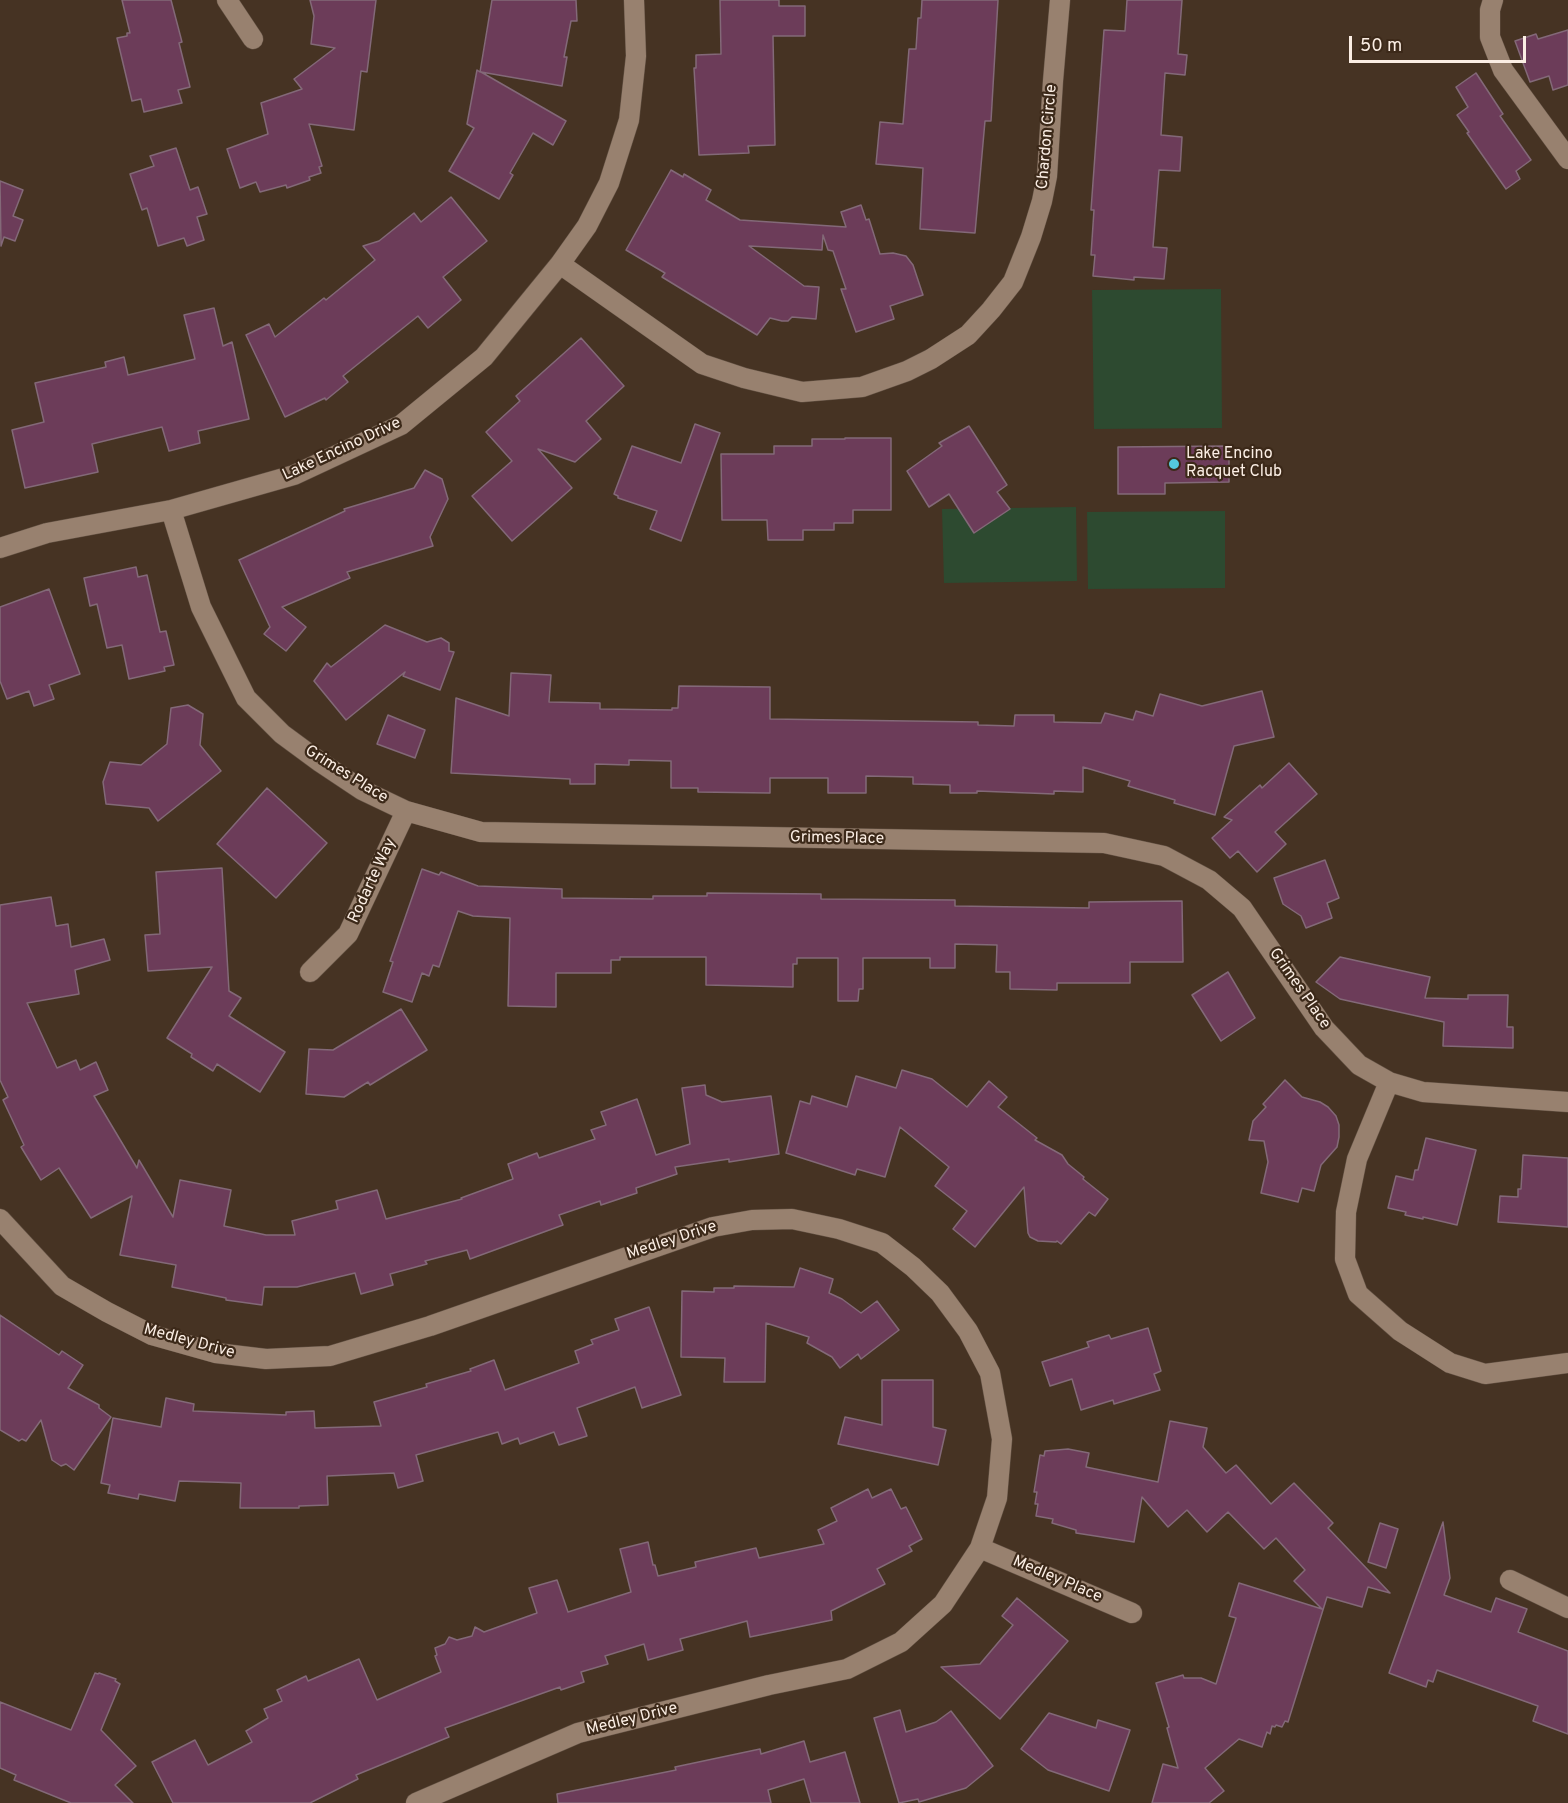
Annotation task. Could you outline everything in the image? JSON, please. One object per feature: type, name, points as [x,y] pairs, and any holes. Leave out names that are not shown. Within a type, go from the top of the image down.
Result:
[{"type":"street","points":[[228,0],[253,39]]},
{"type":"street","name":"Lake Encino Drive","points":[[0,548],[47,533],[171,510],[294,475],[401,425],[484,357],[560,264],[587,226],[609,183],[630,120],[636,56],[634,0]]},
{"type":"street","name":"Chardon Circle","points":[[560,264],[702,364],[744,378],[802,392],[861,387],[915,367],[968,335],[1013,282],[1017,273],[1037,219],[1047,176],[1060,0]]},
{"type":"street","points":[[1493,0],[1490,10],[1490,37],[1503,70],[1568,159]]},
{"type":"street","name":"Grimes Place","points":[[171,510],[201,607],[246,698],[282,734],[320,762],[362,790],[406,812],[481,832],[1104,843],[1164,856],[1209,880],[1242,908],[1324,1028],[1359,1065],[1389,1082],[1423,1092],[1568,1102]]},
{"type":"street","name":"Rodarte Way","points":[[309,972],[348,934],[406,812]]},
{"type":"street","points":[[1389,1082],[1357,1159],[1346,1212],[1345,1259],[1358,1294],[1400,1331],[1450,1363],[1485,1374],[1568,1363]]},
{"type":"street","name":"Medley Drive","points":[[0,1219],[62,1286],[107,1312],[152,1335],[216,1353],[266,1359],[330,1356],[430,1326],[713,1227],[752,1220],[792,1220],[839,1229],[882,1243],[913,1267],[940,1293],[968,1331],[990,1373],[1002,1439],[997,1498],[981,1548],[943,1604],[901,1642],[847,1669],[769,1685],[578,1733],[416,1803]]},
{"type":"street","name":"Medley Place","points":[[981,1548],[1132,1613]]},
{"type":"street","points":[[1510,1580],[1568,1608]]},
{"type":"green space","points":[[1221,289],[1222,428],[1094,429],[1092,290]]},
{"type":"green space","points":[[1076,507],[1077,581],[944,583],[942,509]]},
{"type":"green space","points":[[1225,511],[1225,588],[1088,589],[1087,512]]},
{"type":"building","points":[[122,0],[171,0],[190,87],[178,90],[182,103],[144,112],[141,99],[132,101],[117,38],[130,33]]},
{"type":"building","points":[[310,0],[376,0],[367,72],[361,71],[354,130],[309,124],[322,166],[319,167],[321,173],[309,177],[310,180],[287,188],[286,185],[260,192],[256,182],[240,188],[227,149],[268,134],[261,103],[302,89],[294,79],[335,48],[311,44],[314,16]]},
{"type":"building","points":[[492,0],[576,0],[577,21],[571,21],[564,57],[567,57],[562,86],[481,72],[566,121],[553,145],[533,133],[510,173],[513,175],[499,199],[449,171],[474,128],[467,124],[477,70],[480,72]]},
{"type":"building","points":[[720,0],[779,0],[779,6],[805,6],[805,36],[773,36],[775,145],[748,146],[749,153],[699,155],[694,68],[696,68],[696,55],[721,54]]},
{"type":"building","points":[[922,0],[998,0],[991,121],[985,121],[975,233],[920,229],[923,168],[876,164],[880,122],[903,124],[909,49],[916,49]]},
{"type":"building","points":[[1127,0],[1182,0],[1178,54],[1187,55],[1185,75],[1165,73],[1161,135],[1182,137],[1180,171],[1159,170],[1153,247],[1167,248],[1164,279],[1134,277],[1134,280],[1093,276],[1095,255],[1091,255],[1094,210],[1091,210],[1104,30],[1125,31]]},
{"type":"building","points":[[1568,30],[1568,85],[1553,90],[1549,76],[1530,82],[1515,41],[1536,34],[1538,39]]},
{"type":"building","points":[[1476,73],[1503,114],[1500,116],[1531,160],[1516,171],[1520,179],[1506,189],[1457,115],[1468,107],[1456,87]]},
{"type":"building","points":[[176,148],[190,190],[198,187],[207,214],[197,217],[204,240],[187,246],[184,238],[158,246],[147,208],[142,210],[130,174],[154,166],[150,156]]},
{"type":"building","points":[[671,170],[683,177],[684,174],[711,190],[706,200],[740,220],[846,227],[841,212],[861,205],[866,220],[869,219],[880,254],[893,253],[906,256],[913,265],[923,295],[890,306],[894,319],[856,332],[841,289],[846,289],[833,251],[828,250],[823,235],[822,250],[749,246],[804,286],[819,287],[816,319],[792,317],[788,321],[782,321],[770,318],[757,335],[662,277],[665,273],[626,250]]},
{"type":"building","points":[[0,181],[23,190],[13,216],[23,220],[15,241],[4,237],[1,246]]},
{"type":"building","points":[[451,197],[487,241],[443,277],[461,300],[428,328],[418,316],[343,376],[348,382],[326,400],[325,398],[285,417],[246,335],[269,324],[275,337],[375,260],[363,246],[379,241],[414,213],[421,222]]},
{"type":"building","points":[[214,308],[223,346],[232,342],[249,419],[198,431],[200,443],[169,451],[162,427],[92,444],[98,472],[25,488],[12,430],[44,422],[35,383],[106,367],[105,362],[124,357],[128,375],[195,359],[184,315]]},
{"type":"building","points":[[581,338],[624,386],[586,421],[601,439],[575,462],[538,449],[572,488],[512,541],[472,496],[512,461],[486,432],[520,401],[516,396]]},
{"type":"building","points":[[695,424],[720,433],[681,541],[650,529],[657,511],[618,498],[614,494],[632,446],[681,463]]},
{"type":"building","points":[[969,426],[1007,485],[997,492],[1010,509],[974,533],[949,494],[929,507],[907,471],[942,446],[939,443]]},
{"type":"building","points":[[891,438],[891,510],[853,510],[853,523],[834,523],[834,530],[803,530],[803,540],[768,540],[767,520],[722,520],[721,454],[774,454],[774,446],[812,446],[812,439]]},
{"type":"building","name":"Lake Encino Racquet Club","points":[[1229,446],[1229,482],[1165,483],[1165,494],[1118,494],[1118,447]]},
{"type":"building","points":[[425,470],[442,479],[448,499],[430,537],[433,546],[347,572],[350,578],[282,607],[306,627],[286,651],[264,634],[270,627],[239,560],[345,511],[344,509],[414,488]]},
{"type":"building","points":[[136,567],[138,577],[147,575],[160,632],[166,631],[174,665],[164,667],[165,671],[129,679],[122,645],[107,648],[97,604],[90,606],[84,578]]},
{"type":"building","points":[[49,589],[80,674],[49,685],[54,699],[34,706],[29,691],[7,699],[0,681],[0,607]]},
{"type":"building","points":[[385,625],[427,642],[441,638],[449,643],[449,651],[454,652],[440,690],[403,676],[405,672],[346,720],[314,681],[327,663],[331,667]]},
{"type":"building","points":[[511,673],[551,675],[549,702],[600,703],[600,709],[672,710],[672,708],[678,708],[679,686],[770,687],[770,719],[978,722],[978,725],[1014,726],[1015,715],[1054,715],[1054,722],[1101,723],[1105,713],[1133,720],[1136,711],[1153,716],[1160,694],[1202,706],[1262,691],[1274,737],[1234,746],[1215,815],[1128,786],[1130,781],[1083,767],[1083,792],[1054,791],[1054,794],[977,791],[977,793],[950,793],[950,785],[913,784],[913,777],[866,776],[866,793],[828,793],[828,778],[770,778],[770,793],[698,792],[698,788],[671,788],[671,761],[629,760],[629,765],[595,764],[595,784],[570,784],[570,779],[451,773],[456,698],[509,716]]},
{"type":"building","points":[[188,705],[203,714],[200,745],[221,771],[158,821],[149,808],[106,804],[103,782],[110,762],[141,765],[167,744],[171,708]]},
{"type":"building","points":[[388,715],[425,730],[415,758],[377,744]]},
{"type":"building","points":[[1289,763],[1317,794],[1275,832],[1286,844],[1257,872],[1238,851],[1230,858],[1212,838],[1232,820],[1224,817],[1260,785],[1262,788]]},
{"type":"building","points":[[267,788],[327,843],[276,898],[217,844]]},
{"type":"building","points":[[1325,860],[1339,898],[1327,903],[1332,918],[1306,928],[1301,916],[1283,904],[1274,878]]},
{"type":"building","points":[[222,868],[229,991],[241,998],[229,1016],[285,1052],[260,1092],[217,1064],[213,1071],[167,1038],[212,967],[148,971],[145,935],[160,934],[156,872]]},
{"type":"building","points":[[422,869],[439,875],[441,872],[478,886],[562,889],[562,898],[653,899],[653,896],[707,896],[707,893],[821,894],[821,899],[955,900],[955,906],[1089,908],[1089,902],[1182,901],[1183,962],[1130,962],[1130,983],[1057,983],[1057,990],[1010,989],[1010,972],[996,972],[997,945],[955,944],[955,968],[930,968],[930,958],[863,958],[863,989],[859,989],[858,1001],[838,1001],[838,958],[797,958],[797,964],[793,964],[793,987],[706,985],[706,957],[620,957],[620,960],[611,960],[611,973],[556,973],[556,1007],[508,1006],[510,918],[473,916],[458,911],[439,967],[433,965],[429,976],[422,973],[412,1002],[383,992],[393,962],[390,961]]},
{"type":"building","points":[[51,897],[56,926],[68,924],[71,947],[104,939],[110,960],[75,970],[79,994],[27,1003],[57,1068],[76,1060],[80,1070],[96,1062],[108,1090],[94,1096],[137,1168],[139,1160],[173,1217],[180,1180],[231,1190],[224,1226],[266,1235],[295,1235],[292,1221],[338,1209],[336,1201],[377,1190],[386,1219],[462,1199],[513,1179],[508,1164],[537,1153],[539,1158],[595,1139],[591,1130],[606,1125],[601,1112],[637,1099],[656,1155],[690,1144],[682,1088],[705,1085],[706,1095],[722,1102],[771,1096],[779,1154],[675,1167],[677,1174],[636,1188],[637,1193],[601,1205],[600,1201],[559,1215],[563,1225],[470,1259],[467,1250],[425,1261],[427,1264],[390,1274],[393,1285],[361,1294],[355,1273],[297,1287],[264,1287],[262,1305],[226,1300],[226,1298],[172,1287],[176,1265],[120,1255],[132,1196],[91,1218],[59,1168],[41,1180],[21,1147],[24,1145],[3,1100],[8,1097],[0,1080],[0,905]]},
{"type":"building","points":[[1340,957],[1430,977],[1425,998],[1468,999],[1468,995],[1508,995],[1507,1027],[1513,1027],[1513,1048],[1443,1046],[1444,1022],[1340,999],[1316,982]]},
{"type":"building","points":[[1228,972],[1255,1018],[1221,1041],[1192,995]]},
{"type":"building","points":[[401,1009],[427,1050],[370,1085],[368,1082],[344,1097],[306,1094],[309,1049],[333,1050]]},
{"type":"building","points":[[902,1070],[932,1079],[967,1107],[989,1081],[1007,1097],[998,1107],[1037,1138],[1035,1140],[1062,1155],[1068,1164],[1084,1177],[1083,1179],[1108,1199],[1095,1216],[1089,1212],[1061,1244],[1057,1241],[1038,1241],[1030,1237],[1028,1233],[1024,1187],[975,1247],[953,1229],[967,1211],[935,1186],[949,1167],[900,1127],[885,1177],[857,1169],[855,1175],[786,1153],[800,1101],[810,1104],[812,1096],[847,1107],[856,1076],[896,1088]]},
{"type":"building","points":[[1285,1080],[1302,1097],[1328,1107],[1336,1116],[1339,1125],[1337,1147],[1321,1165],[1314,1191],[1302,1188],[1298,1202],[1261,1193],[1268,1162],[1264,1141],[1249,1140],[1253,1121],[1266,1107],[1263,1104]]},
{"type":"building","points":[[1426,1138],[1476,1150],[1457,1225],[1405,1215],[1406,1212],[1388,1208],[1396,1176],[1413,1180],[1415,1170],[1418,1170]]},
{"type":"building","points":[[1523,1155],[1568,1158],[1568,1227],[1498,1222],[1500,1196],[1518,1197],[1518,1189],[1521,1189]]},
{"type":"building","points":[[800,1268],[833,1279],[829,1293],[842,1299],[861,1313],[877,1301],[899,1330],[861,1359],[858,1354],[840,1368],[832,1357],[807,1343],[809,1337],[766,1323],[765,1382],[724,1382],[725,1358],[681,1357],[682,1291],[714,1292],[714,1288],[734,1288],[734,1286],[794,1287]]},
{"type":"building","points":[[649,1307],[681,1395],[642,1408],[635,1387],[577,1408],[587,1436],[559,1445],[554,1432],[520,1444],[518,1438],[502,1444],[498,1432],[416,1455],[423,1481],[398,1488],[394,1473],[327,1476],[328,1505],[299,1506],[299,1508],[240,1508],[241,1483],[179,1481],[175,1501],[139,1494],[138,1499],[108,1493],[110,1485],[101,1483],[113,1418],[161,1427],[166,1398],[194,1404],[193,1411],[286,1415],[286,1412],[314,1411],[315,1428],[381,1426],[374,1402],[427,1387],[426,1384],[471,1371],[470,1369],[494,1360],[505,1390],[579,1363],[575,1351],[593,1344],[591,1340],[619,1330],[615,1319]]},
{"type":"building","points":[[0,1315],[59,1355],[62,1351],[83,1365],[68,1388],[99,1405],[99,1408],[111,1417],[74,1470],[66,1464],[61,1466],[52,1460],[41,1420],[26,1441],[22,1439],[19,1441],[0,1430]]},
{"type":"building","points":[[1148,1328],[1161,1371],[1154,1374],[1160,1390],[1114,1404],[1113,1400],[1081,1410],[1072,1379],[1050,1386],[1042,1362],[1089,1347],[1087,1342],[1109,1335],[1111,1339]]},
{"type":"building","points":[[882,1380],[933,1380],[933,1427],[946,1430],[938,1465],[838,1444],[845,1417],[882,1425]]},
{"type":"building","points":[[1170,1421],[1207,1428],[1203,1447],[1226,1473],[1236,1465],[1271,1504],[1294,1483],[1333,1523],[1328,1528],[1390,1593],[1368,1587],[1362,1607],[1327,1597],[1288,1722],[1285,1721],[1282,1727],[1272,1726],[1270,1734],[1267,1732],[1262,1747],[1239,1739],[1205,1768],[1224,1791],[1209,1803],[1152,1803],[1163,1764],[1178,1768],[1156,1683],[1183,1675],[1184,1678],[1201,1678],[1216,1684],[1236,1618],[1229,1616],[1239,1583],[1322,1609],[1294,1581],[1305,1570],[1276,1538],[1264,1549],[1228,1512],[1207,1532],[1187,1510],[1168,1527],[1142,1497],[1134,1542],[1076,1533],[1076,1530],[1052,1523],[1053,1519],[1036,1516],[1037,1492],[1034,1492],[1040,1455],[1044,1456],[1045,1451],[1068,1449],[1089,1453],[1086,1467],[1158,1482]]},
{"type":"building","points":[[868,1489],[872,1498],[891,1489],[901,1509],[906,1507],[922,1539],[909,1546],[912,1551],[877,1569],[885,1584],[831,1611],[832,1620],[750,1637],[747,1621],[680,1639],[683,1650],[648,1660],[644,1644],[605,1656],[608,1664],[581,1672],[584,1682],[561,1690],[560,1687],[445,1728],[449,1737],[356,1775],[358,1779],[310,1803],[173,1803],[152,1762],[195,1740],[208,1765],[252,1742],[246,1731],[268,1718],[264,1709],[282,1701],[277,1690],[306,1676],[308,1681],[359,1659],[377,1700],[441,1672],[435,1656],[437,1655],[435,1648],[445,1644],[449,1637],[457,1640],[472,1636],[475,1627],[484,1632],[537,1613],[529,1588],[557,1580],[568,1612],[631,1592],[620,1549],[648,1542],[658,1576],[696,1567],[695,1562],[756,1548],[759,1558],[824,1544],[818,1530],[837,1521],[831,1508]]},
{"type":"building","points":[[1443,1522],[1450,1578],[1444,1595],[1491,1612],[1496,1598],[1527,1609],[1518,1632],[1568,1651],[1568,1734],[1533,1721],[1538,1706],[1437,1670],[1433,1682],[1428,1680],[1426,1687],[1389,1673]]},
{"type":"building","points":[[1380,1523],[1398,1529],[1386,1568],[1368,1562]]},
{"type":"building","points":[[1017,1598],[1068,1641],[1000,1719],[941,1667],[980,1664],[1013,1625],[1002,1616]]},
{"type":"building","points":[[95,1673],[116,1679],[115,1681],[120,1684],[101,1730],[136,1766],[115,1785],[133,1803],[71,1803],[14,1780],[16,1775],[0,1768],[0,1702],[71,1730]]},
{"type":"building","points":[[900,1710],[906,1732],[936,1722],[951,1711],[993,1766],[966,1788],[919,1802],[918,1799],[899,1803],[874,1718]]},
{"type":"building","points":[[1049,1713],[1096,1728],[1098,1720],[1130,1730],[1109,1791],[1048,1770],[1021,1749]]},
{"type":"building","points":[[804,1741],[810,1762],[845,1752],[860,1803],[811,1803],[804,1779],[768,1790],[771,1803],[558,1803],[557,1794],[676,1770],[675,1767],[760,1749],[761,1754]]},
{"type":"place","name":"Lake Encino Racquet Club","points":[[1174,464]]}]
